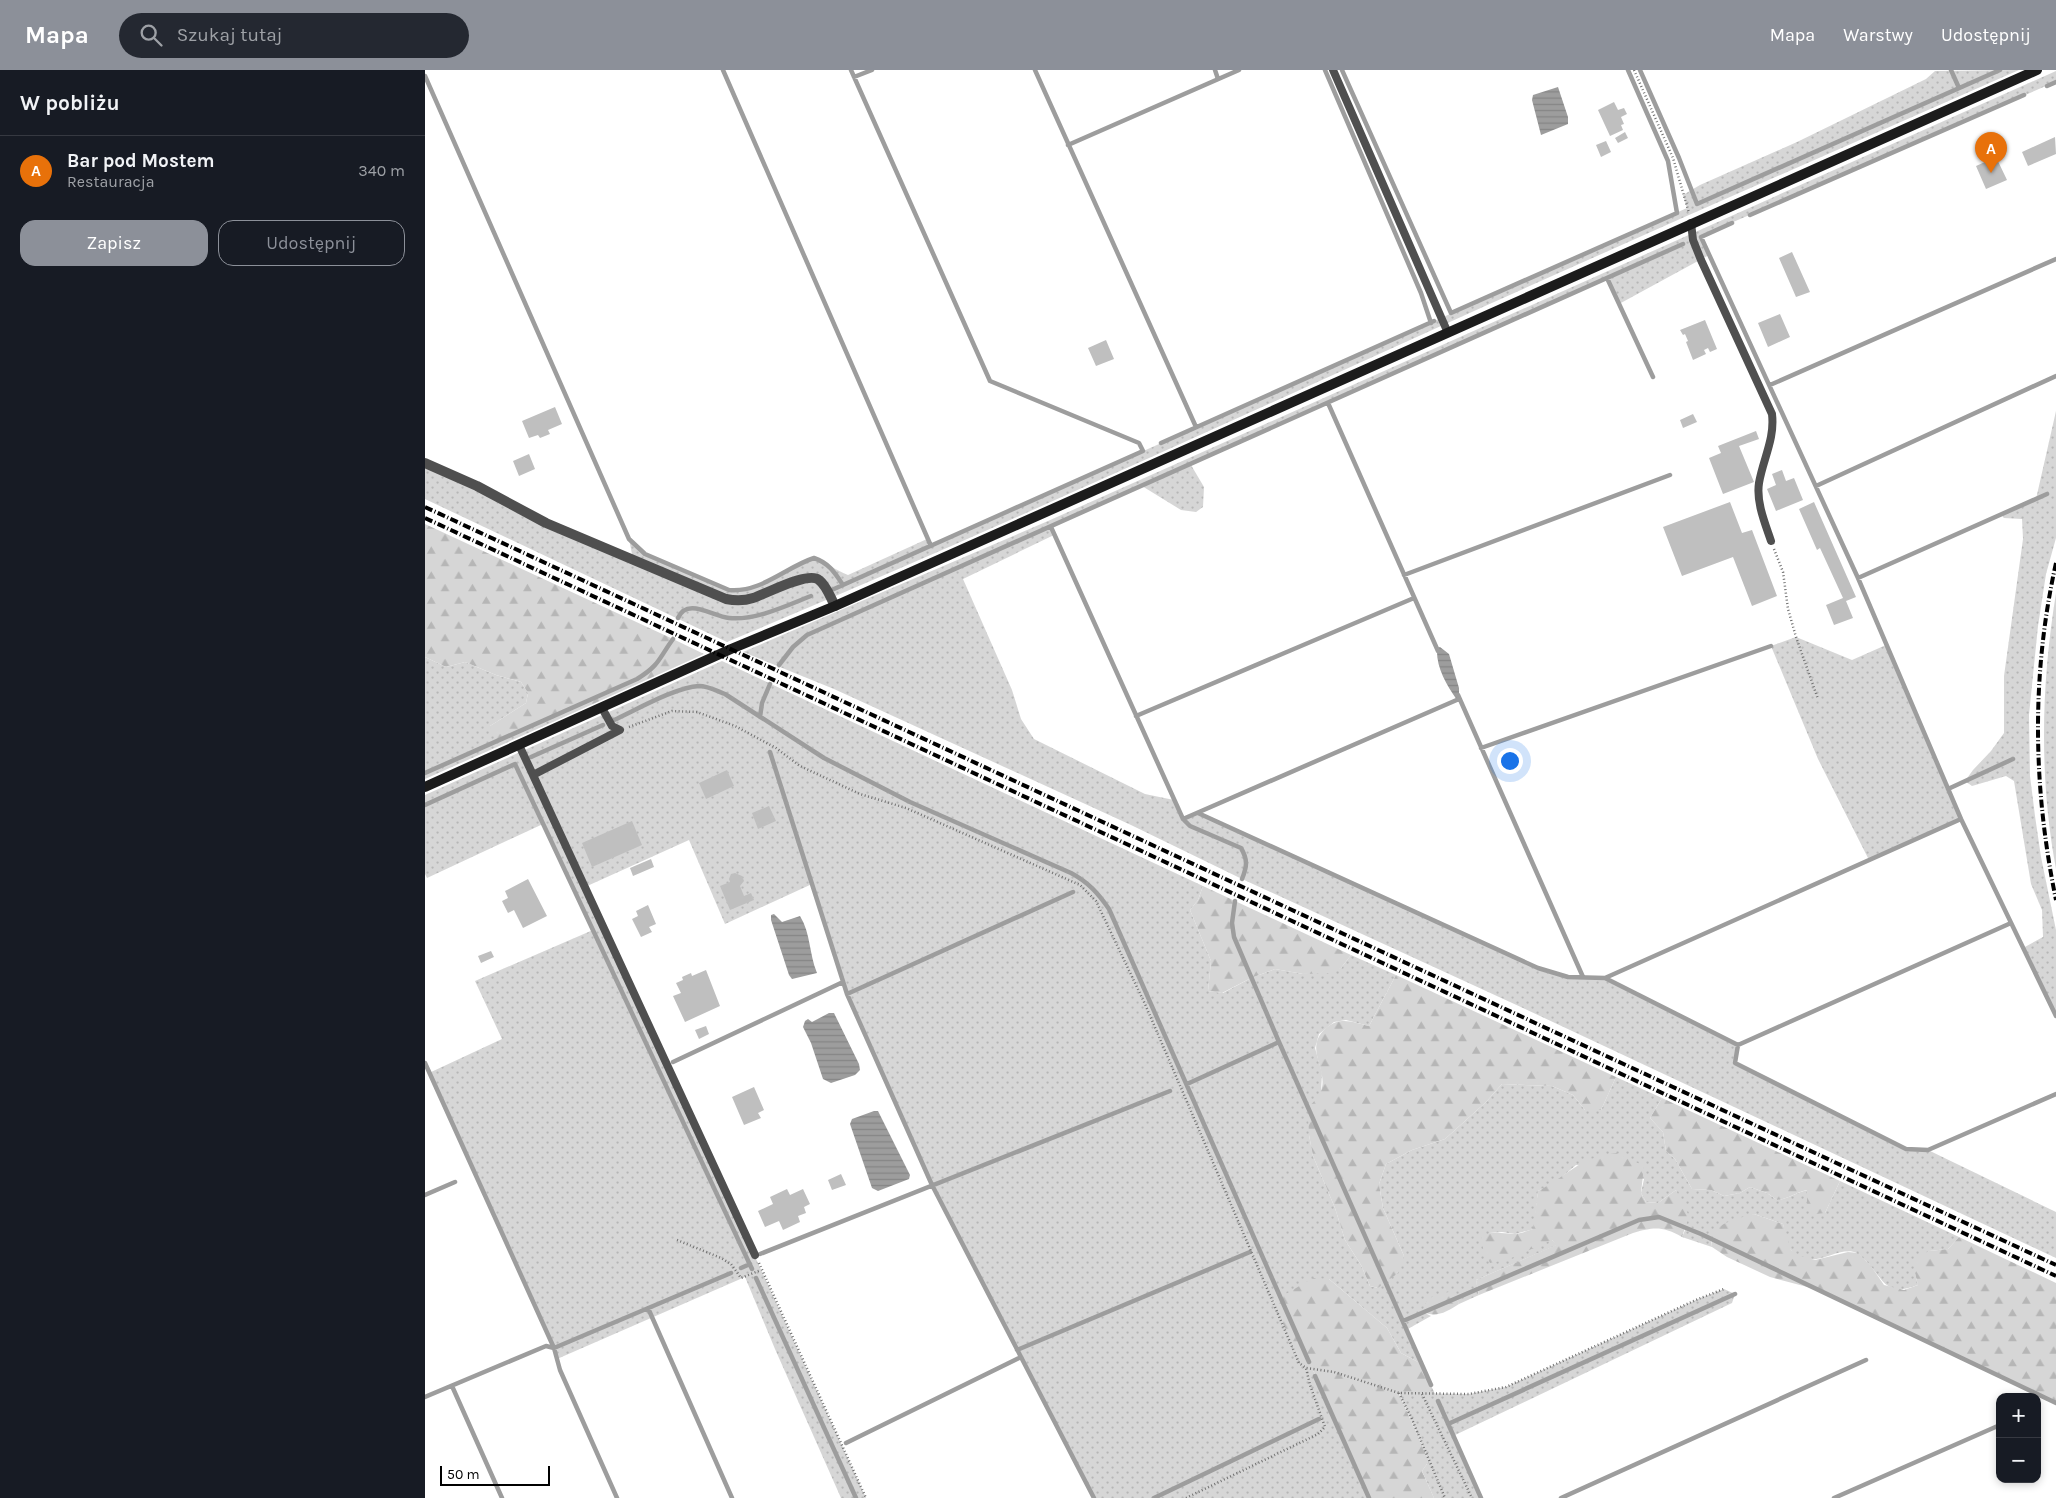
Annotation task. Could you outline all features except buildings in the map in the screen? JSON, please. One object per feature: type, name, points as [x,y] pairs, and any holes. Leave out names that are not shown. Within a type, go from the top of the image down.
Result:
[{"type":"street","points":[[425,787],[731,649],[835,606],[2037,70]]},
{"type":"street","points":[[425,463],[477,486],[546,523],[720,597],[739,602],[809,577],[820,580],[835,606]]},
{"type":"lane","points":[[1333,70],[1447,333]]},
{"type":"lane","points":[[1691,223],[1693,240],[1701,260],[1772,414],[1773,434],[1759,484],[1763,515],[1771,541]]},
{"type":"lane","points":[[602,708],[612,726],[620,730]]},
{"type":"lane","points":[[533,775],[620,730]]},
{"type":"lane","points":[[519,745],[755,1255]]},
{"type":"path","points":[[1634,70],[1673,158],[1691,223]]},
{"type":"path","points":[[1771,541],[1783,572],[1788,609],[1796,637],[1819,699]]},
{"type":"path","points":[[620,730],[672,711],[697,712],[735,726],[776,748],[801,766],[860,794],[906,808],[1080,885],[1089,892],[1096,901],[1145,1004],[1299,1363],[1306,1368],[1334,1372],[1399,1393],[1469,1394],[1506,1387],[1698,1299],[1724,1289]]},
{"type":"path","points":[[677,1240],[721,1258],[731,1264],[741,1278],[762,1270]]},
{"type":"path","points":[[755,1255],[866,1498]]},
{"type":"path","points":[[1186,1498],[1318,1434],[1325,1427],[1309,1385],[1306,1368]]},
{"type":"path","points":[[1399,1393],[1445,1498]]},
{"type":"path","points":[[1422,1394],[1472,1498]]},
{"type":"green space","points":[[2019,70],[1585,261],[996,526],[727,642],[425,499],[425,463],[633,559],[629,539],[645,554],[729,590],[741,590],[763,584],[814,558],[848,575],[927,539],[931,546],[1687,208],[1683,195],[1700,185],[1797,142],[1926,79],[1935,71]]},
{"type":"green space","points":[[2056,71],[2056,84],[2055,82],[1701,236],[1709,255],[1619,304],[1606,278],[1191,465],[1204,487],[1203,507],[1196,512],[1181,510],[1142,486],[1051,527],[1054,535],[963,579],[1012,690],[1021,719],[1034,739],[1145,794],[1174,800],[1183,819],[1199,813],[1538,968],[1568,977],[1605,978],[1738,1045],[1735,1063],[1906,1149],[1928,1150],[2056,1212],[2056,1258],[1523,1008],[1242,879],[1131,825],[834,689],[743,652],[1048,521]]},
{"type":"green space","points":[[2056,411],[2056,538],[2046,574],[2038,626],[2029,715],[2030,776],[2035,816],[2041,857],[2056,930],[2056,1016],[2023,948],[2043,937],[2042,910],[2031,884],[2014,781],[2006,776],[1972,786],[1965,781],[2004,733],[2004,676],[2023,539],[2022,519],[2004,518],[2001,514],[2036,499]]},
{"type":"green space","points":[[425,524],[704,654],[562,718],[560,713],[496,742],[490,726],[526,703],[528,693],[521,682],[496,675],[465,662],[446,667],[425,657]]},
{"type":"green space","points":[[2056,593],[2056,869],[2047,800],[2044,731],[2047,662]]},
{"type":"green space","points":[[1796,637],[1852,660],[1886,645],[1961,819],[1869,860],[1818,759],[1771,646]]},
{"type":"green space","points":[[425,657],[446,667],[465,662],[496,675],[521,682],[528,693],[526,703],[490,726],[561,713],[562,718],[425,779]]},
{"type":"green space","points":[[722,661],[1203,886],[1198,900],[1190,910],[1211,961],[1208,991],[1223,993],[1251,978],[1275,969],[1303,974],[1341,968],[1351,955],[1396,975],[1369,1026],[1346,1020],[1334,1022],[1319,1034],[1315,1048],[1322,1073],[1321,1092],[1309,1135],[1313,1156],[1335,1208],[1345,1240],[1361,1265],[1370,1286],[1378,1288],[1385,1282],[1404,1256],[1383,1208],[1379,1184],[1386,1164],[1412,1150],[1445,1139],[1486,1102],[1502,1084],[1552,1086],[1573,1095],[1585,1110],[1601,1110],[1616,1077],[1662,1098],[1650,1118],[1663,1132],[1666,1151],[1675,1159],[1692,1189],[1711,1190],[1724,1196],[1740,1193],[1750,1187],[1767,1193],[1777,1200],[1808,1190],[1825,1213],[1840,1181],[1959,1237],[1948,1249],[1929,1251],[1915,1273],[1918,1285],[1899,1289],[1892,1288],[1882,1281],[1857,1253],[1850,1251],[1841,1252],[1816,1259],[1799,1257],[1789,1247],[1783,1224],[1754,1214],[1711,1239],[1712,1247],[1682,1237],[1686,1228],[1676,1190],[1658,1203],[1646,1202],[1641,1193],[1644,1179],[1576,1165],[1556,1182],[1538,1191],[1534,1229],[1515,1234],[1489,1233],[1552,1240],[1557,1245],[1476,1280],[1479,1295],[1459,1304],[1457,1298],[1423,1312],[1431,1316],[1406,1330],[1420,1363],[1401,1353],[1387,1328],[1329,1279],[1274,1301],[1313,1370],[1369,1498],[1094,1498],[932,1185],[847,994],[812,884],[725,924],[689,840],[585,887],[866,1498],[841,1498],[745,1277],[557,1359],[554,1348],[429,1073],[502,1039],[475,981],[593,930],[543,824],[427,878],[425,874],[425,795]]},
{"type":"green space","points":[[1203,886],[1351,955],[1341,968],[1331,973],[1303,974],[1275,969],[1251,978],[1222,993],[1208,991],[1211,961],[1190,910],[1198,900]]},
{"type":"green space","points":[[1396,975],[1616,1077],[1601,1110],[1585,1110],[1573,1095],[1552,1086],[1502,1084],[1486,1102],[1445,1139],[1412,1150],[1386,1164],[1379,1184],[1383,1208],[1404,1256],[1398,1273],[1378,1288],[1370,1286],[1361,1265],[1345,1240],[1335,1208],[1313,1156],[1309,1135],[1308,1108],[1319,1095],[1322,1085],[1316,1052],[1319,1036],[1326,1028],[1336,1022],[1347,1021],[1369,1026]]},
{"type":"green space","points":[[1662,1098],[1840,1181],[1825,1213],[1815,1214],[1807,1207],[1807,1190],[1777,1200],[1767,1193],[1750,1187],[1740,1193],[1724,1196],[1711,1190],[1692,1189],[1675,1159],[1666,1151],[1663,1132],[1650,1118]]},
{"type":"green space","points":[[1617,1153],[1644,1166],[1641,1193],[1646,1202],[1658,1203],[1676,1190],[1689,1216],[1682,1237],[1663,1229],[1633,1233],[1479,1295],[1476,1280],[1556,1245],[1552,1240],[1509,1259],[1490,1263],[1483,1248],[1481,1236],[1493,1233],[1516,1234],[1533,1229],[1538,1191],[1593,1158]]},
{"type":"green space","points":[[1754,1214],[1783,1224],[1791,1250],[1800,1256],[1815,1260],[1848,1252],[1858,1253],[1871,1266],[1884,1285],[1904,1290],[1918,1285],[1915,1273],[1915,1258],[1929,1251],[1948,1249],[1959,1237],[2056,1283],[2056,1403],[2041,1396],[2041,1393],[2035,1393],[1815,1289],[1770,1277],[1727,1257],[1712,1247],[1712,1239],[1719,1227],[1732,1220]]},
{"type":"green space","points":[[1313,1278],[1329,1279],[1387,1328],[1401,1353],[1420,1363],[1435,1394],[1399,1394],[1429,1461],[1422,1471],[1434,1498],[1369,1498],[1313,1370],[1299,1363],[1274,1301]]},
{"type":"green space","points":[[1724,1289],[1735,1294],[1732,1303],[1453,1436],[1481,1498],[1434,1498],[1422,1471],[1429,1461],[1399,1393],[1469,1394],[1506,1387],[1698,1299]]},
{"type":"green space","points":[[1449,1292],[1457,1298],[1459,1304],[1437,1314],[1423,1312],[1426,1303],[1431,1297]]},
{"type":"shaded area","points":[[1558,87],[1568,117],[1568,124],[1541,135],[1532,100],[1533,95]]},
{"type":"shaded area","points":[[1440,647],[1449,654],[1459,688],[1459,699],[1457,700],[1440,669],[1437,648]]},
{"type":"shaded area","points":[[774,914],[782,922],[800,916],[804,923],[817,973],[792,979],[789,975],[771,920],[771,915]]},
{"type":"shaded area","points":[[829,1013],[834,1013],[859,1064],[860,1070],[855,1075],[831,1083],[823,1079],[811,1043],[803,1027],[808,1019],[812,1022]]},
{"type":"shaded area","points":[[878,1111],[910,1175],[909,1179],[878,1191],[872,1188],[850,1124],[852,1119]]},
{"type":"waterway","points":[[723,70],[931,546]]},
{"type":"waterway","points":[[834,589],[1143,451],[1139,443],[990,381],[851,70]]},
{"type":"waterway","points":[[854,77],[872,70]]},
{"type":"waterway","points":[[1035,70],[1196,427]]},
{"type":"waterway","points":[[1215,70],[1218,79]]},
{"type":"waterway","points":[[1068,145],[1239,70]]},
{"type":"waterway","points":[[1325,70],[1421,293],[1431,323]]},
{"type":"waterway","points":[[1342,70],[1451,313],[1677,213],[1668,161],[1628,70]]},
{"type":"waterway","points":[[1640,70],[1697,204],[2000,70]]},
{"type":"waterway","points":[[1951,70],[1959,88]]},
{"type":"waterway","points":[[425,76],[629,539],[645,554],[729,590],[741,590],[763,584],[814,558],[828,566],[843,585]]},
{"type":"waterway","points":[[2047,86],[2056,82]]},
{"type":"waterway","points":[[1750,215],[2024,95]]},
{"type":"waterway","points":[[1732,223],[1701,237],[1858,578],[1961,819],[2056,1016]]},
{"type":"waterway","points":[[779,665],[793,647],[807,635],[1683,244]]},
{"type":"waterway","points":[[1770,385],[2056,259]]},
{"type":"waterway","points":[[1607,278],[1653,377]]},
{"type":"waterway","points":[[1161,443],[1434,321]]},
{"type":"waterway","points":[[1816,486],[2056,376]]},
{"type":"waterway","points":[[1328,403],[1438,651]]},
{"type":"waterway","points":[[1404,575],[1670,475]]},
{"type":"waterway","points":[[1858,578],[2047,494]]},
{"type":"waterway","points":[[1051,527],[1183,819],[1190,826],[1241,848],[1246,863],[1242,879]]},
{"type":"waterway","points":[[678,618],[682,612],[694,608],[722,617],[750,617],[771,612],[811,596]]},
{"type":"waterway","points":[[1136,716],[1414,598]]},
{"type":"waterway","points":[[425,773],[637,679],[655,665],[673,639]]},
{"type":"waterway","points":[[1481,748],[1771,646]]},
{"type":"waterway","points":[[760,717],[762,703],[770,684]]},
{"type":"waterway","points":[[614,720],[679,690],[699,686],[712,689],[725,694],[824,758],[910,802],[1071,873],[1092,888],[1109,909],[1309,1362]]},
{"type":"waterway","points":[[1458,695],[1583,977]]},
{"type":"waterway","points":[[1183,819],[1459,699]]},
{"type":"waterway","points":[[531,757],[603,725]]},
{"type":"waterway","points":[[770,752],[847,994],[932,1185],[1094,1498]]},
{"type":"waterway","points":[[1948,789],[2013,759]]},
{"type":"waterway","points":[[425,805],[515,764],[752,1269]]},
{"type":"waterway","points":[[1198,813],[1538,968],[1568,977],[1605,978],[1738,1045],[1735,1063],[1906,1149],[1928,1150],[2056,1094]]},
{"type":"waterway","points":[[1605,978],[1961,819]]},
{"type":"waterway","points":[[847,994],[1073,892]]},
{"type":"waterway","points":[[1235,901],[1232,923],[1234,937],[1279,1042]]},
{"type":"waterway","points":[[1738,1045],[2011,923]]},
{"type":"waterway","points":[[673,1062],[843,982]]},
{"type":"waterway","points":[[1187,1084],[1279,1042],[1431,1385]]},
{"type":"waterway","points":[[425,1063],[554,1348],[560,1370],[617,1498]]},
{"type":"waterway","points":[[760,1254],[1170,1091]]},
{"type":"waterway","points":[[425,1195],[455,1182]]},
{"type":"waterway","points":[[1403,1321],[1639,1220],[1659,1217],[1701,1234],[2056,1403]]},
{"type":"waterway","points":[[1017,1350],[1250,1252]]},
{"type":"waterway","points":[[741,1268],[750,1264]]},
{"type":"waterway","points":[[425,1397],[546,1346],[554,1348],[731,1273]]},
{"type":"waterway","points":[[756,1278],[856,1498]]},
{"type":"waterway","points":[[1448,1424],[1735,1294]]},
{"type":"waterway","points":[[648,1308],[732,1498]]},
{"type":"waterway","points":[[846,1443],[1021,1357]]},
{"type":"waterway","points":[[1561,1498],[1866,1360]]},
{"type":"waterway","points":[[1315,1376],[1369,1498]]},
{"type":"waterway","points":[[452,1386],[502,1498]]},
{"type":"waterway","points":[[1438,1401],[1481,1498]]},
{"type":"waterway","points":[[1154,1498],[1319,1419]]},
{"type":"waterway","points":[[1834,1498],[1996,1427]]},
{"type":"railway","points":[[425,507],[2056,1265]]},
{"type":"railway","points":[[425,518],[2056,1276]]},
{"type":"railway","points":[[2056,563],[2042,647],[2038,732],[2043,816],[2056,900]]},
{"type":"place","name":"Bar pod Mostem","points":[[1991,173]]}]
